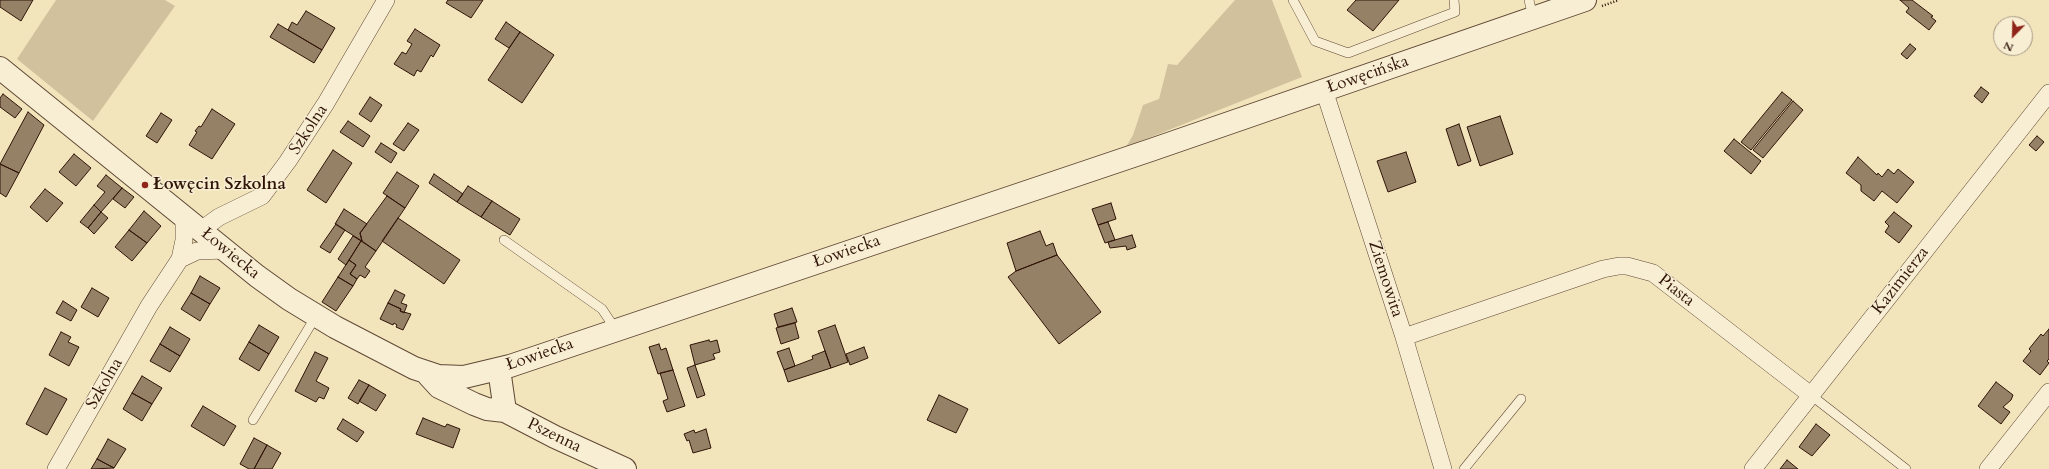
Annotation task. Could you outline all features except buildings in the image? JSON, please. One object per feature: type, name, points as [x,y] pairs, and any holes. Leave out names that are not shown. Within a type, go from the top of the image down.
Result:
[{"type":"street","name":"Szkolna","points":[[201,230],[219,217],[262,196],[288,161],[326,103],[386,0]]},
{"type":"street","name":"Łowęcińska","points":[[1151,150],[1324,90],[1531,9],[1585,0]]},
{"type":"street","name":"Łowiecka","points":[[0,68],[268,284],[316,316],[402,362],[426,373],[451,377],[489,372],[1151,150]]},
{"type":"street","name":"Ziemowita","points":[[1324,90],[1404,337],[1443,469]]},
{"type":"street","name":"Kazimierza","points":[[1753,469],[1812,396],[2049,93]]},
{"type":"street","name":"Szkolna","points":[[56,469],[149,306],[180,259],[184,240],[184,216]]},
{"type":"street","points":[[180,259],[197,251],[226,250]]},
{"type":"street","name":"Piasta","points":[[1404,337],[1603,269],[1627,266],[1653,273],[1812,396]]},
{"type":"street","points":[[489,372],[496,410]]},
{"type":"street","name":"Pszenna","points":[[426,373],[439,387],[496,410],[625,469]]},
{"type":"street","points":[[1988,469],[2049,392]]},
{"type":"lane","points":[[1293,0],[1315,41],[1348,53],[1455,12],[1454,0]]},
{"type":"lane","points":[[504,240],[602,309],[616,330]]},
{"type":"lane","points":[[253,420],[316,316]]},
{"type":"lane","name":"Piasta","points":[[1812,396],[1906,469]]},
{"type":"lane","points":[[1464,469],[1521,399]]},
{"type":"shaded area","points":[[56,0],[165,0],[175,6],[93,121],[17,59]]},
{"type":"shaded area","points":[[1235,0],[1272,0],[1302,77],[1126,147],[1133,135],[1143,105],[1159,99],[1168,64],[1177,65]]},
{"type":"place","name":"Łowęcin Szkolna","points":[[145,185]]}]
